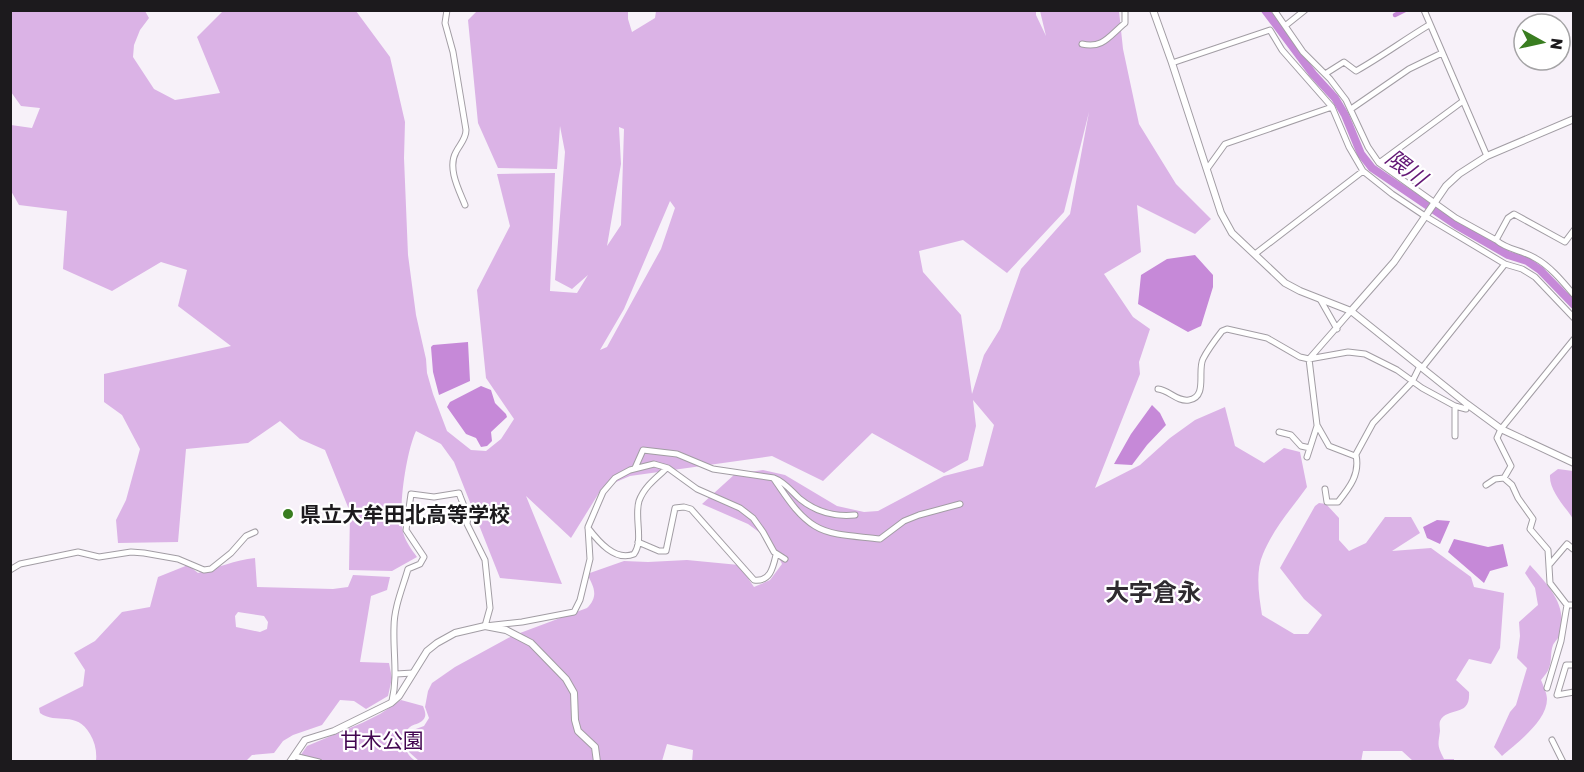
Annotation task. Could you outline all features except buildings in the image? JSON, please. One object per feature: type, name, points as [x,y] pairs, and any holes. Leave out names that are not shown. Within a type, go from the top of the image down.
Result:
[{"type":"street","points":[[447,10],[445,24],[452,45],[466,130],[466,137],[454,156],[453,165],[465,205]]},
{"type":"street","points":[[1082,44],[1095,47],[1101,44],[1125,23],[1125,10]]},
{"type":"street","points":[[1152,10],[1226,224],[1232,233],[1292,288],[1351,311],[1501,429],[1574,464]]},
{"type":"street","points":[[1274,10],[1303,52],[1346,100],[1368,147],[1379,163],[1456,218],[1501,245],[1535,258],[1555,274],[1574,295]]},
{"type":"street","points":[[1286,26],[1305,10]]},
{"type":"street","points":[[1424,10],[1486,156]]},
{"type":"street","points":[[1325,74],[1344,62],[1356,71],[1429,26]]},
{"type":"street","points":[[1172,63],[1270,30],[1282,50],[1332,107],[1349,147],[1363,171],[1425,216],[1505,264],[1522,269],[1535,277],[1574,318]]},
{"type":"street","points":[[1351,109],[1409,69],[1442,53]]},
{"type":"street","points":[[1379,163],[1463,101]]},
{"type":"street","points":[[1207,169],[1225,144],[1332,107]]},
{"type":"street","points":[[1306,457],[1317,426],[1310,359],[1394,262],[1446,186],[1486,156],[1574,119]]},
{"type":"street","points":[[1255,254],[1363,171]]},
{"type":"street","points":[[1496,240],[1509,218],[1514,214],[1565,242],[1574,230]]},
{"type":"street","points":[[1325,489],[1327,502],[1338,502],[1351,486],[1358,467],[1356,455],[1373,423],[1412,382],[1421,367],[1505,264]]},
{"type":"street","points":[[1320,298],[1337,329]]},
{"type":"street","points":[[1158,389],[1178,399],[1188,400],[1197,395],[1201,391],[1202,362],[1222,331],[1227,329],[1267,338],[1300,357],[1310,359],[1348,352],[1365,354],[1397,370],[1412,382],[1455,406],[1466,409],[1467,404]]},
{"type":"street","points":[[1504,478],[1511,466],[1497,438],[1501,429],[1574,339]]},
{"type":"street","points":[[1455,406],[1455,436]]},
{"type":"street","points":[[1317,426],[1329,446],[1356,455]]},
{"type":"street","points":[[1279,432],[1290,435],[1301,446],[1310,448]]},
{"type":"street","points":[[635,468],[643,450],[679,455],[712,469],[774,478],[786,484],[800,499],[814,509],[841,515],[855,514]]},
{"type":"street","points":[[319,762],[292,759],[305,740],[334,731],[399,696],[427,651],[437,643],[455,633],[485,626],[574,612],[590,559],[588,528],[607,486],[615,478],[635,468],[654,464],[667,468],[697,489],[731,503],[748,515],[763,532],[777,555],[785,559]]},
{"type":"street","points":[[588,528],[600,543],[619,555],[634,554],[638,542],[639,502],[647,486],[667,468]]},
{"type":"street","points":[[774,478],[798,511],[814,525],[835,533],[880,539],[904,521],[960,504]]},
{"type":"street","points":[[1486,485],[1495,479],[1504,478],[1512,485],[1533,519],[1530,529],[1548,550],[1550,583],[1570,605],[1547,688]]},
{"type":"street","points":[[392,701],[396,674],[394,625],[397,606],[408,569],[420,564],[424,557],[406,530],[411,494],[434,496],[459,493],[468,516],[467,524],[485,560],[490,608],[485,626]]},
{"type":"street","points":[[638,542],[659,551],[666,551],[675,507],[684,507],[691,509],[700,517],[721,545],[754,580],[764,580],[768,576],[777,555]]},
{"type":"street","points":[[10,570],[20,564],[78,552],[99,557],[131,552],[144,553],[178,559],[204,570],[211,569],[231,553],[246,536],[255,532]]},
{"type":"street","points":[[1548,566],[1567,544],[1573,549]]},
{"type":"street","points":[[485,626],[506,630],[531,643],[566,679],[574,693],[576,726],[581,734],[596,747],[597,762]]},
{"type":"street","points":[[1574,665],[1566,665],[1557,695],[1574,692]]},
{"type":"street","points":[[396,674],[413,673]]},
{"type":"street","points":[[1552,740],[1563,762]]},
{"type":"green space","points":[[1036,10],[1046,36],[1040,11],[1119,11],[1123,49],[1139,124],[1176,184],[1211,219],[1195,234],[1137,205],[1141,252],[1104,274],[1133,317],[1150,329],[1139,362],[1140,374],[1095,488],[1140,465],[1170,438],[1195,420],[1225,407],[1235,446],[1264,463],[1284,448],[1300,452],[1307,487],[1277,527],[1267,545],[1258,576],[1262,615],[1294,634],[1308,634],[1322,615],[1304,599],[1280,568],[1315,506],[1319,503],[1326,504],[1339,518],[1339,540],[1349,551],[1366,543],[1385,517],[1411,517],[1420,533],[1392,551],[1431,548],[1471,577],[1474,587],[1504,593],[1500,648],[1491,664],[1469,659],[1456,680],[1469,692],[1469,700],[1463,709],[1448,714],[1440,721],[1439,748],[1444,759],[1454,759],[1454,761],[1413,761],[1402,751],[1363,751],[1361,762],[692,762],[693,750],[667,744],[662,761],[419,761],[409,752],[409,740],[413,730],[424,726],[429,718],[425,707],[432,683],[455,667],[512,636],[587,608],[591,604],[594,591],[587,574],[624,561],[687,560],[739,565],[754,587],[770,580],[782,564],[771,541],[748,524],[702,504],[735,474],[763,470],[785,475],[837,506],[864,512],[878,511],[944,476],[983,466],[994,425],[973,400],[976,426],[968,460],[944,473],[872,433],[823,481],[772,456],[630,476],[602,488],[571,538],[526,496],[562,584],[500,578],[454,462],[441,444],[416,431],[406,466],[402,495],[402,522],[404,535],[417,557],[392,571],[349,570],[350,512],[325,450],[300,439],[280,421],[248,443],[186,449],[178,542],[118,543],[116,520],[126,500],[140,449],[122,415],[104,402],[104,374],[231,346],[178,306],[187,270],[161,262],[112,291],[63,269],[67,211],[19,205],[11,191],[11,125],[32,128],[40,108],[21,106],[11,92],[11,11],[145,11],[149,18],[140,30],[134,45],[133,57],[154,89],[175,100],[220,93],[197,37],[221,11],[356,11],[390,57],[405,122],[404,158],[408,255],[416,315],[433,394],[447,431],[471,450],[486,451],[501,439],[514,419],[486,378],[477,290],[510,226],[497,174],[555,173],[550,291],[577,293],[588,275],[572,289],[555,280],[565,152],[560,126],[557,169],[498,168],[478,123],[468,20],[477,11],[628,11],[632,32],[655,18],[656,11]],"holes":[[[1089,112],[1070,214],[1021,269],[1000,329],[984,355],[972,394],[961,315],[923,272],[919,251],[963,240],[1007,273],[1064,212]],[[619,127],[624,129],[621,225],[607,246],[621,164]],[[670,201],[675,208],[661,249],[607,347],[600,350],[624,309]]]},
{"type":"green space","points":[[1558,469],[1573,471],[1573,519],[1558,498],[1550,481],[1550,475]]},
{"type":"green space","points":[[255,558],[257,587],[333,589],[348,587],[353,575],[390,577],[387,590],[371,596],[360,662],[389,663],[392,678],[388,696],[366,709],[354,701],[340,700],[322,725],[293,735],[283,741],[274,753],[252,755],[245,762],[96,761],[94,744],[85,727],[73,720],[53,718],[40,713],[39,708],[83,686],[85,670],[74,653],[95,641],[122,612],[150,607],[158,577],[188,565],[198,573]],"holes":[[[238,612],[264,616],[268,622],[267,629],[260,632],[236,627],[235,616]]]},
{"type":"green space","points":[[1530,565],[1555,596],[1562,624],[1552,648],[1548,670],[1541,680],[1546,692],[1546,707],[1530,731],[1502,756],[1494,747],[1510,712],[1516,705],[1527,668],[1517,658],[1519,622],[1538,605],[1535,588],[1525,573]]},
{"type":"green space","name":"甘木公園","points":[[401,700],[423,706],[425,712],[423,720],[410,727],[404,740],[406,750],[416,761],[296,762],[307,746],[362,723]]},
{"type":"shaded area","points":[[1195,255],[1213,275],[1213,287],[1201,326],[1188,332],[1138,304],[1141,275],[1167,259]]},
{"type":"shaded area","points":[[468,342],[470,381],[439,395],[433,372],[431,347]]},
{"type":"shaded area","points":[[481,386],[491,390],[495,403],[507,417],[491,432],[492,441],[487,446],[481,447],[476,438],[466,434],[447,407],[450,402]]},
{"type":"shaded area","points":[[1152,405],[1160,413],[1166,425],[1132,465],[1114,464],[1131,434]]},
{"type":"shaded area","points":[[1437,520],[1450,521],[1440,544],[1427,538],[1423,527]]},
{"type":"shaded area","points":[[1454,539],[1488,547],[1503,544],[1508,566],[1490,571],[1484,583],[1448,552]]},
{"type":"waterway","name":"隈川","points":[[1265,10],[1313,74],[1335,98],[1345,115],[1361,154],[1372,168],[1456,225],[1508,255],[1527,261],[1540,270],[1574,305]]},
{"type":"waterway","points":[[1395,15],[1405,10]]},
{"type":"place","name":"県立大牟田北高等学校","points":[[288,514]]},
{"type":"district","name":"大字倉永","points":[[1153,593]]}]
